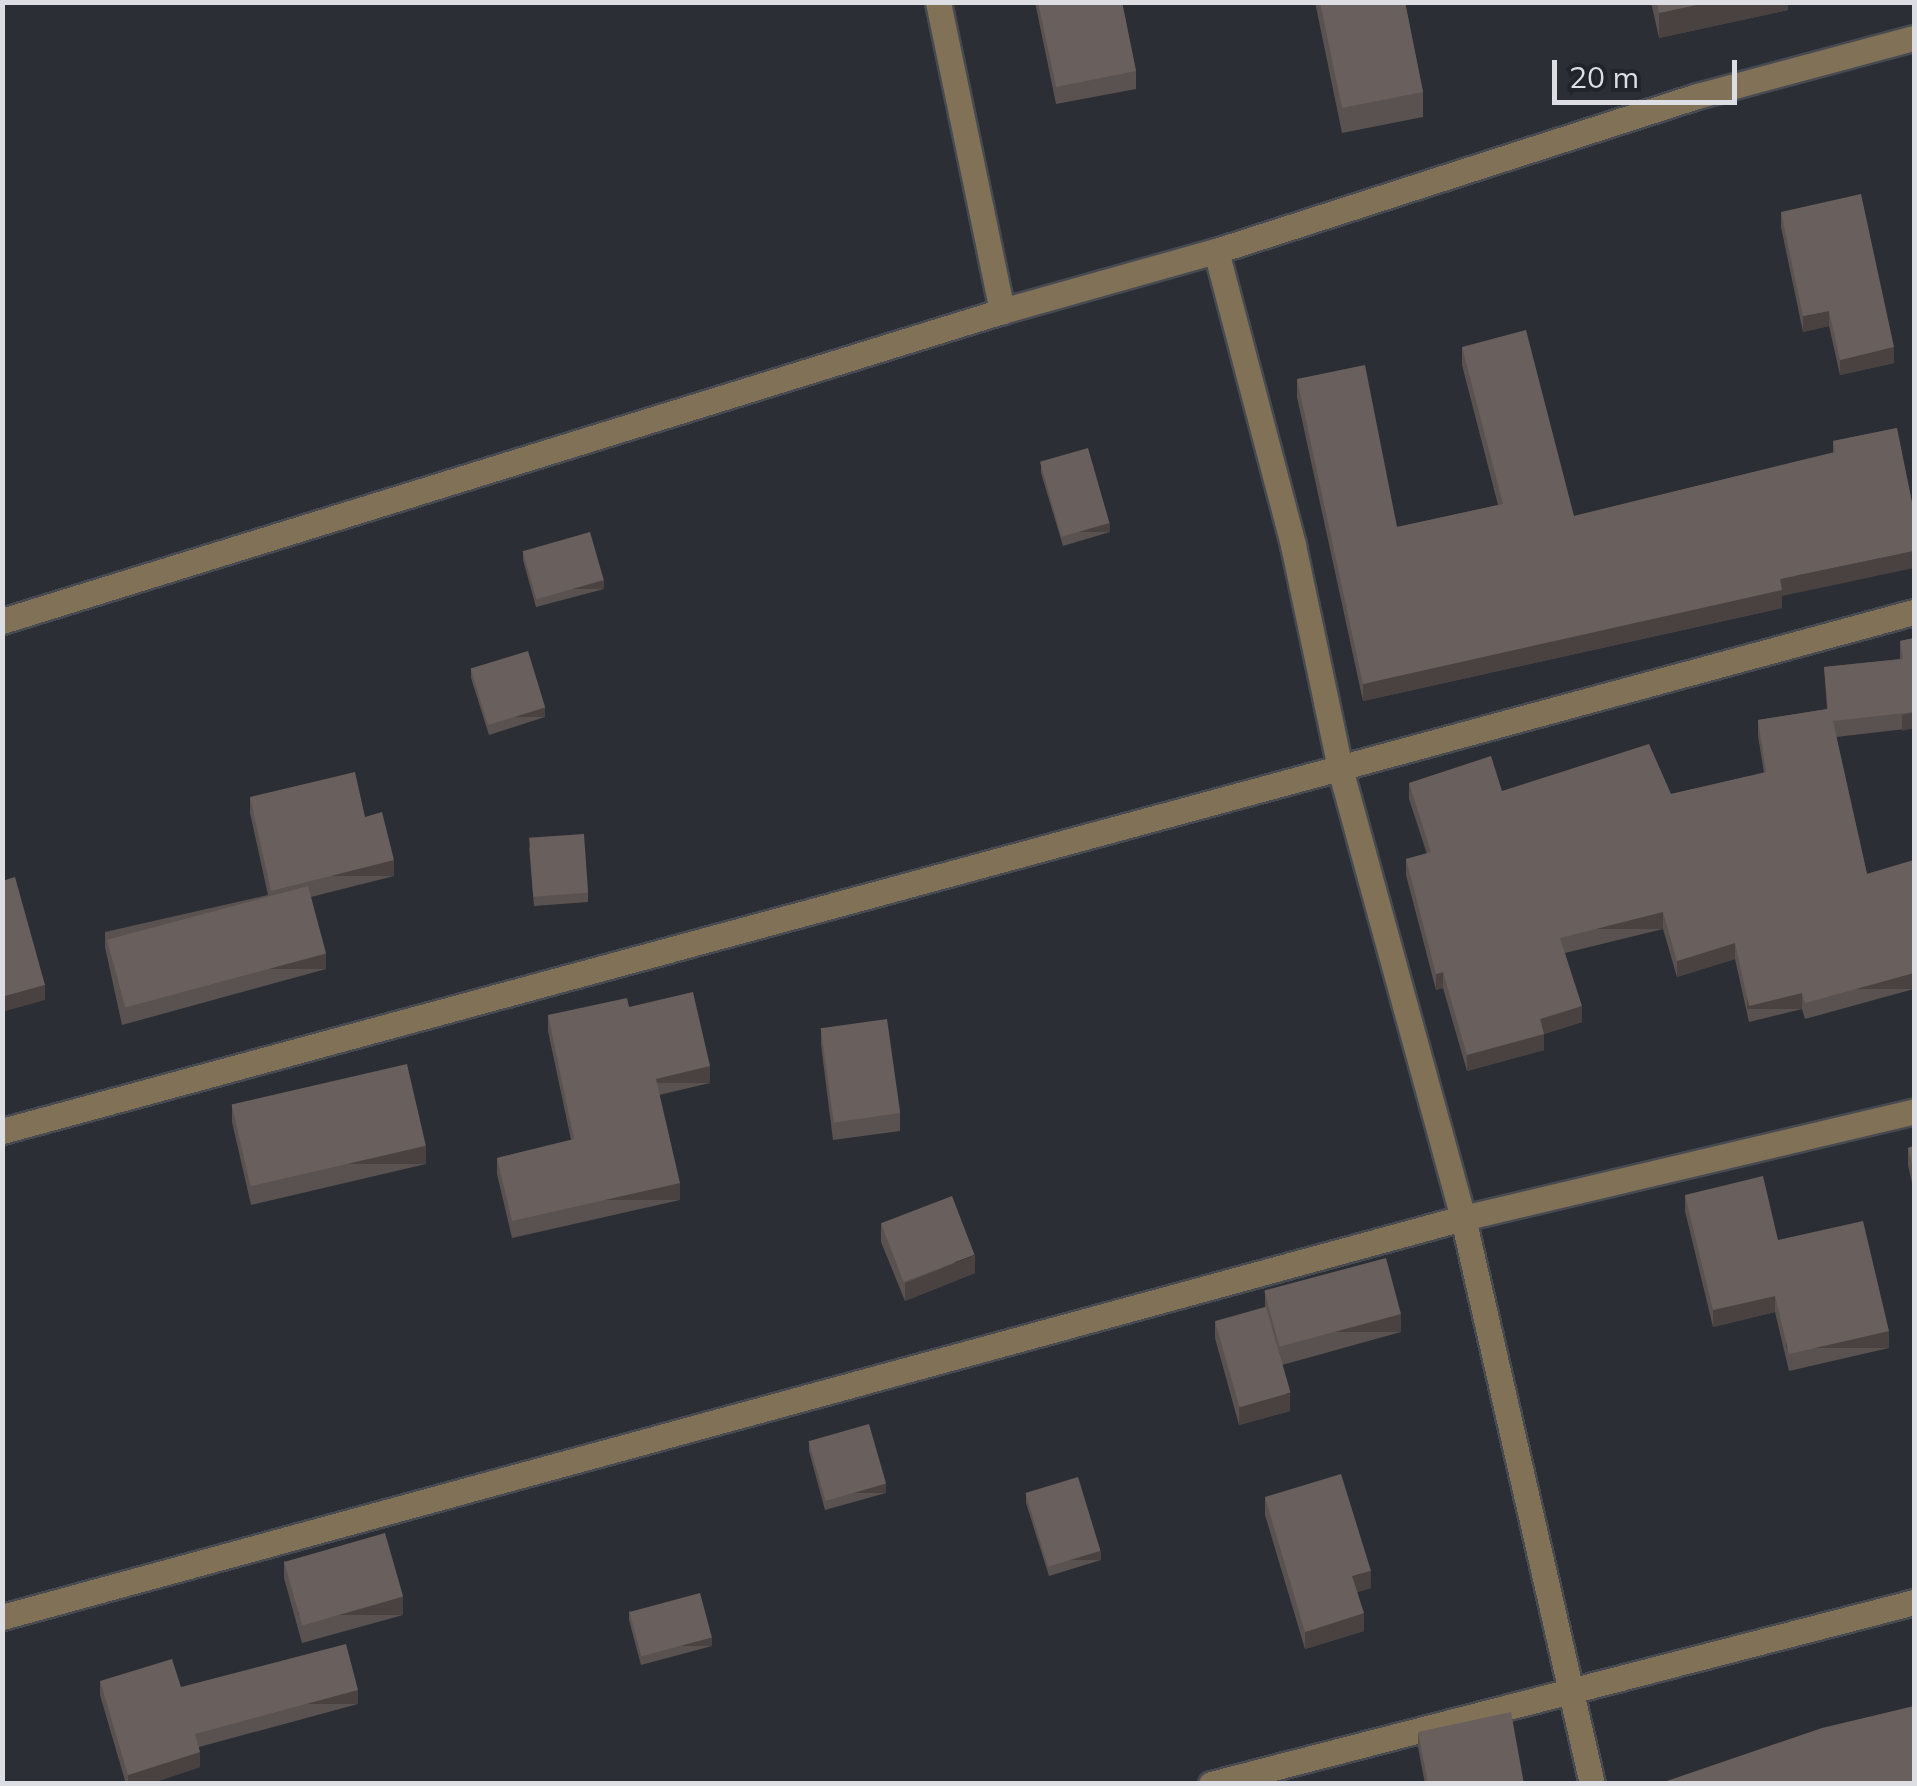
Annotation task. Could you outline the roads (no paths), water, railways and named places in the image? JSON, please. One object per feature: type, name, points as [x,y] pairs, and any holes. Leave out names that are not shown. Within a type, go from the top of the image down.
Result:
[{"type":"street","points":[[938,2],[1002,311]]},
{"type":"street","points":[[2,622],[1002,311],[1216,250],[1697,96],[1914,38]]},
{"type":"street","points":[[1216,250],[1293,545],[1341,772],[1463,1218],[1592,1784]]},
{"type":"street","points":[[2,1132],[1341,772],[1914,612]]},
{"type":"street","points":[[2,1617],[1463,1218],[1914,1111]]},
{"type":"street","points":[[1210,1784],[1569,1686],[1914,1602]]}]
